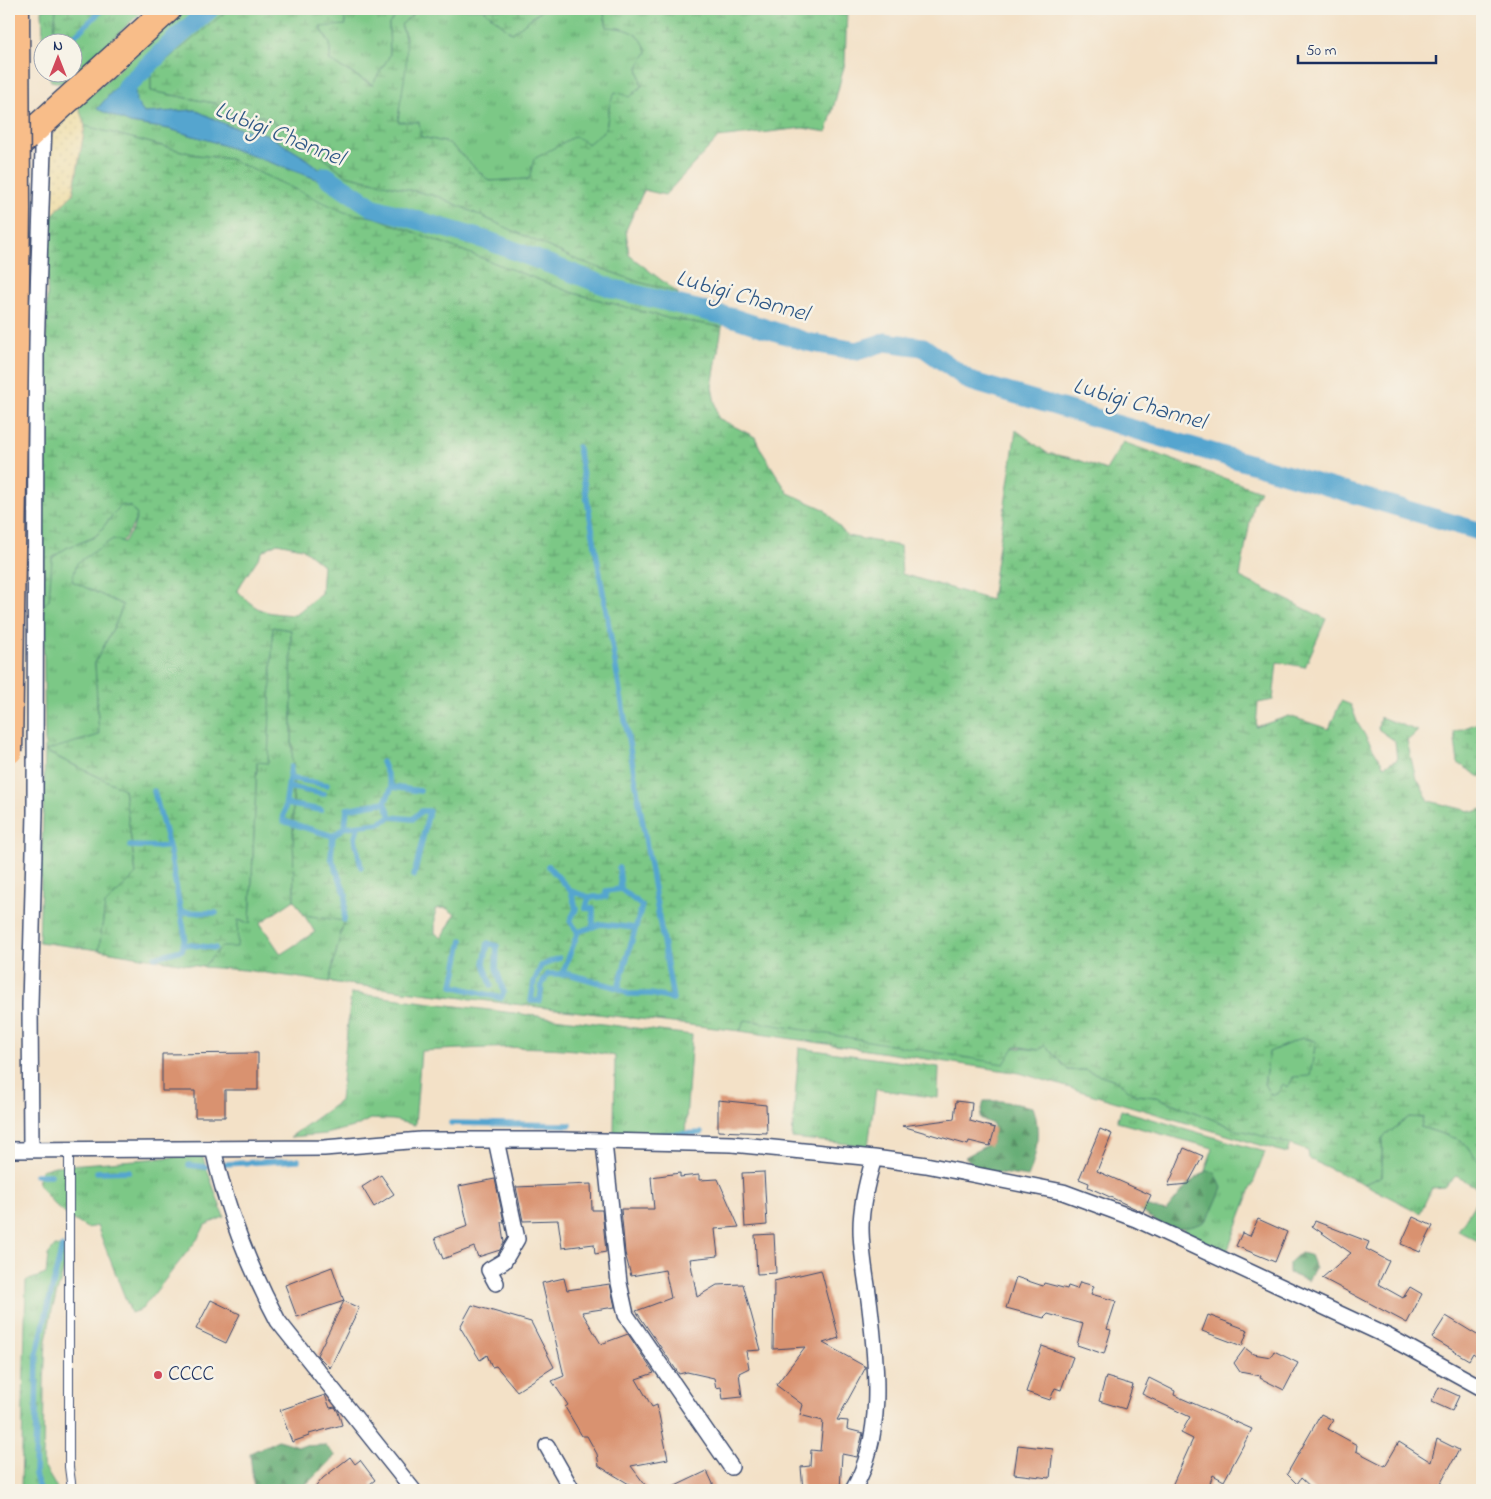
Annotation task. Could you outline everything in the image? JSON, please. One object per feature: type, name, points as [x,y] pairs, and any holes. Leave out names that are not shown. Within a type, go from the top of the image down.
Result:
[{"type":"highway","points":[[9,752],[18,210],[16,9]]},
{"type":"highway","points":[[9,153],[168,9]]},
{"type":"street","points":[[31,1150],[30,1005],[35,813],[36,361],[44,122]]},
{"type":"street","points":[[9,1150],[324,1148],[421,1140],[732,1144],[874,1158],[971,1172],[1063,1192],[1136,1218],[1389,1337],[1482,1388]]},
{"type":"street","points":[[496,1140],[517,1239],[504,1261],[489,1270],[496,1282]]},
{"type":"street","points":[[604,1143],[619,1283],[626,1314],[731,1467]]},
{"type":"street","points":[[213,1148],[221,1182],[250,1262],[262,1292],[278,1321],[413,1490]]},
{"type":"street","points":[[853,1490],[869,1457],[874,1412],[876,1370],[862,1253],[861,1228],[863,1198],[874,1158]]},
{"type":"street","points":[[547,1446],[572,1490]]},
{"type":"lane","points":[[69,1150],[69,1468],[72,1490]]},
{"type":"green space","points":[[42,9],[56,9],[54,32],[43,32]]},
{"type":"green space","points":[[56,9],[103,9],[79,32],[54,32]]},
{"type":"green space","points":[[103,9],[145,9],[82,67],[82,32],[79,32]]},
{"type":"green space","points":[[186,9],[229,9],[151,73],[151,91],[214,103],[236,115],[263,116],[290,132],[346,175],[440,197],[575,259],[639,282],[678,293],[680,305],[729,316],[722,327],[667,318],[573,293],[377,218],[344,213],[230,159],[197,155],[85,126],[78,106]],"holes":[[[136,103],[144,113],[195,110],[229,126],[266,134],[302,156],[345,189],[211,141],[169,129],[130,123]]]},
{"type":"green space","points":[[229,9],[342,9],[346,25],[320,27],[330,44],[330,61],[372,85],[390,55],[389,24],[402,9],[418,9],[401,25],[405,37],[406,61],[398,122],[419,122],[421,137],[449,143],[489,181],[529,179],[534,159],[575,136],[588,144],[606,129],[610,103],[615,92],[630,97],[642,86],[638,67],[647,52],[641,39],[632,32],[620,28],[607,27],[603,9],[847,9],[845,63],[827,132],[803,128],[718,138],[665,195],[644,190],[626,230],[629,255],[678,293],[639,282],[575,259],[440,197],[346,175],[290,132],[263,116],[236,115],[214,103],[151,91],[151,73]]},
{"type":"green space","points":[[342,9],[402,9],[389,24],[390,55],[373,85],[330,61],[330,44],[320,26],[345,25]]},
{"type":"green space","points":[[418,9],[483,9],[512,33],[543,9],[603,9],[607,27],[620,28],[632,32],[641,39],[647,52],[638,67],[642,86],[630,97],[610,103],[606,129],[588,145],[529,179],[489,181],[449,143],[421,137],[398,122],[406,37],[401,25]]},
{"type":"green space","points":[[483,9],[543,9],[512,33]]},
{"type":"green space","points":[[85,126],[197,155],[230,159],[344,212],[377,218],[573,293],[667,318],[722,327],[712,387],[718,418],[755,437],[788,493],[824,509],[847,536],[900,546],[902,574],[991,600],[1016,430],[1047,453],[1076,459],[1106,470],[1123,442],[1260,491],[1253,504],[1240,577],[1326,619],[1305,667],[1277,662],[1273,700],[1258,703],[1256,727],[1289,716],[1329,729],[1341,701],[1351,705],[1358,724],[1384,766],[1397,760],[1395,741],[1378,729],[1380,717],[1418,731],[1407,741],[1415,775],[1429,801],[1474,812],[1482,809],[1482,1164],[1461,1140],[1421,1127],[1423,1118],[1409,1117],[1382,1138],[1382,1176],[1364,1184],[1309,1159],[1308,1151],[1234,1129],[1156,1097],[1136,1095],[1113,1079],[1085,1070],[1068,1070],[1045,1045],[1039,1050],[1015,1046],[1004,1064],[745,1020],[740,1031],[329,982],[344,921],[304,915],[294,900],[291,630],[273,627],[268,763],[257,762],[250,923],[238,920],[237,947],[221,947],[203,967],[99,950],[105,905],[136,874],[124,789],[45,751],[99,735],[95,663],[117,621],[123,605],[72,581],[77,563],[113,539],[124,542],[133,529],[137,515],[131,507],[121,505],[95,537],[66,548],[52,558],[49,600],[43,606],[43,455],[49,218],[73,194]],"holes":[[[277,543],[302,548],[323,565],[321,593],[295,615],[263,610],[251,603],[237,590],[263,551]],[[446,908],[455,914],[442,938],[435,933],[435,909]],[[1302,1038],[1316,1041],[1310,1076],[1293,1077],[1288,1088],[1283,1084],[1277,1094],[1270,1094],[1264,1084],[1269,1052]]]},
{"type":"green space","points":[[121,505],[131,507],[137,515],[126,536],[110,553],[72,581],[123,605],[117,621],[95,663],[99,735],[46,752],[124,789],[136,875],[105,905],[99,950],[39,942],[45,751],[43,606],[49,596],[52,558],[66,548],[95,537]]},
{"type":"green space","points":[[272,627],[291,630],[294,900],[260,923],[281,954],[315,932],[304,915],[344,920],[329,982],[245,970],[203,967],[221,947],[238,920],[250,923],[257,761],[268,763]]},
{"type":"green space","points":[[1478,723],[1482,726],[1482,778],[1458,763],[1454,732]]},
{"type":"green space","points":[[351,993],[692,1035],[685,1135],[614,1134],[615,1056],[567,1049],[518,1048],[421,1051],[415,1125],[393,1120],[370,1119],[357,1126],[325,1134],[290,1137],[340,1101]]},
{"type":"green space","points":[[745,1020],[1038,1050],[1045,1045],[1068,1070],[1085,1070],[1113,1079],[1136,1095],[1156,1097],[1236,1129],[1290,1144],[1287,1153],[1020,1073],[740,1031]]},
{"type":"green space","points":[[1302,1038],[1316,1041],[1310,1077],[1277,1094],[1270,1094],[1264,1084],[1269,1052]]},
{"type":"green space","points":[[799,1048],[939,1067],[938,1098],[876,1089],[868,1146],[792,1138]]},
{"type":"green space","points":[[984,1101],[1001,1101],[1033,1107],[1037,1124],[1037,1142],[1034,1161],[1028,1177],[979,1170],[965,1157],[991,1143],[994,1125],[980,1118]]},
{"type":"green space","points":[[1121,1110],[1265,1152],[1227,1252],[1183,1232],[1213,1148],[1117,1122]]},
{"type":"green space","points":[[1409,1117],[1424,1118],[1421,1127],[1461,1140],[1482,1164],[1482,1190],[1456,1176],[1444,1187],[1432,1188],[1420,1213],[1364,1184],[1382,1176],[1382,1138]]},
{"type":"green space","points":[[202,1155],[224,1217],[205,1225],[199,1237],[142,1309],[131,1313],[97,1226],[87,1228],[72,1219],[54,1203],[38,1183],[41,1170],[55,1166]]},
{"type":"green space","points":[[1206,1171],[1215,1172],[1222,1188],[1209,1217],[1204,1221],[1192,1226],[1168,1230],[1140,1211],[1144,1206],[1166,1211],[1188,1184]]},
{"type":"green space","points":[[1482,1192],[1482,1243],[1458,1231]]},
{"type":"green space","points":[[55,1246],[67,1247],[68,1255],[52,1310],[46,1341],[43,1465],[58,1490],[21,1490],[26,1281],[46,1274],[48,1255]]},
{"type":"green space","points":[[1300,1253],[1310,1255],[1315,1268],[1308,1281],[1289,1273],[1289,1263]]},
{"type":"green space","points":[[278,1440],[298,1446],[325,1445],[336,1456],[300,1490],[254,1490],[250,1453]]},
{"type":"sand","points":[[78,106],[85,126],[73,194],[49,218],[51,136]]},
{"type":"water","points":[[117,86],[135,87],[136,102],[144,113],[195,110],[229,126],[266,134],[302,156],[347,190],[211,141],[169,129],[130,123],[97,109]]},
{"type":"building","points":[[258,1053],[258,1090],[225,1090],[225,1117],[195,1117],[195,1091],[162,1091],[162,1054]]},
{"type":"building","points":[[718,1100],[766,1105],[767,1133],[718,1131]]},
{"type":"building","points":[[956,1101],[972,1103],[970,1121],[995,1128],[990,1146],[969,1141],[968,1145],[902,1126],[954,1119]]},
{"type":"building","points":[[1100,1129],[1112,1134],[1097,1171],[1151,1195],[1143,1212],[1088,1187],[1089,1183],[1079,1179]]},
{"type":"building","points":[[1184,1148],[1203,1156],[1188,1184],[1168,1186]]},
{"type":"building","points":[[764,1172],[767,1225],[745,1227],[742,1173]]},
{"type":"building","points":[[680,1173],[680,1177],[699,1175],[699,1180],[718,1179],[739,1227],[715,1229],[718,1256],[690,1259],[697,1297],[717,1285],[743,1284],[761,1350],[746,1351],[749,1368],[739,1373],[742,1397],[723,1399],[721,1387],[716,1388],[714,1378],[687,1372],[679,1374],[636,1311],[671,1298],[665,1270],[631,1276],[625,1253],[621,1209],[654,1209],[651,1177]]},
{"type":"building","points":[[381,1175],[394,1194],[374,1207],[362,1187]]},
{"type":"building","points":[[495,1179],[504,1222],[501,1222],[504,1242],[500,1250],[478,1257],[474,1247],[443,1259],[435,1238],[468,1226],[459,1186]]},
{"type":"building","points":[[591,1184],[592,1210],[602,1210],[606,1252],[595,1254],[594,1244],[562,1248],[558,1220],[523,1221],[516,1187]]},
{"type":"building","points":[[1413,1217],[1433,1226],[1420,1252],[1401,1244]]},
{"type":"building","points":[[1258,1219],[1287,1232],[1275,1262],[1236,1246],[1242,1233],[1250,1236]]},
{"type":"building","points":[[1315,1221],[1369,1242],[1366,1249],[1389,1261],[1378,1284],[1403,1298],[1410,1287],[1422,1294],[1407,1323],[1322,1278],[1351,1253],[1312,1226]]},
{"type":"building","points":[[774,1234],[776,1273],[757,1274],[755,1235]]},
{"type":"building","points":[[332,1267],[344,1301],[297,1317],[285,1285]]},
{"type":"building","points":[[821,1270],[839,1338],[823,1343],[866,1367],[837,1420],[848,1421],[847,1429],[863,1433],[857,1457],[842,1454],[840,1490],[803,1490],[801,1467],[810,1466],[811,1450],[820,1451],[823,1421],[800,1415],[803,1405],[776,1385],[805,1347],[773,1349],[774,1281]]},
{"type":"building","points":[[1016,1277],[1043,1286],[1044,1283],[1067,1289],[1068,1286],[1077,1289],[1080,1282],[1094,1286],[1091,1294],[1116,1301],[1107,1329],[1111,1330],[1104,1354],[1077,1345],[1083,1324],[1048,1314],[1044,1318],[1006,1308]]},
{"type":"building","points":[[564,1278],[567,1290],[610,1284],[615,1307],[582,1312],[601,1344],[628,1334],[654,1373],[636,1379],[652,1407],[657,1405],[668,1459],[631,1466],[649,1490],[639,1490],[599,1466],[597,1454],[587,1436],[582,1436],[565,1407],[568,1405],[552,1381],[564,1376],[542,1283]]},
{"type":"building","points":[[211,1300],[240,1314],[226,1343],[196,1329]]},
{"type":"building","points":[[344,1301],[359,1308],[330,1368],[317,1355]]},
{"type":"building","points":[[472,1305],[531,1322],[554,1367],[517,1391],[496,1366],[492,1367],[487,1355],[480,1360],[460,1327]]},
{"type":"building","points":[[1208,1315],[1248,1330],[1242,1346],[1202,1331]]},
{"type":"building","points":[[1446,1316],[1482,1338],[1482,1360],[1473,1353],[1469,1360],[1432,1338]]},
{"type":"building","points":[[1042,1346],[1073,1357],[1061,1390],[1055,1388],[1050,1400],[1026,1392]]},
{"type":"building","points":[[1245,1348],[1253,1354],[1271,1357],[1274,1351],[1298,1363],[1284,1390],[1260,1378],[1261,1376],[1240,1372],[1234,1363]]},
{"type":"building","points":[[1106,1377],[1133,1385],[1125,1409],[1099,1401]]},
{"type":"building","points":[[1149,1378],[1175,1391],[1174,1395],[1252,1429],[1224,1481],[1213,1475],[1207,1490],[1170,1490],[1193,1439],[1181,1433],[1190,1417],[1142,1394]]},
{"type":"building","points":[[1439,1387],[1459,1396],[1452,1411],[1432,1402]]},
{"type":"building","points":[[325,1395],[330,1408],[335,1407],[338,1412],[342,1425],[309,1434],[309,1436],[292,1442],[280,1410]]},
{"type":"building","points":[[1321,1414],[1333,1420],[1328,1429],[1357,1445],[1356,1451],[1385,1466],[1399,1442],[1431,1462],[1437,1439],[1459,1450],[1437,1490],[1314,1490],[1301,1478],[1297,1484],[1287,1474]]},
{"type":"building","points":[[1018,1445],[1053,1449],[1050,1478],[1014,1474]]},
{"type":"building","points":[[350,1457],[355,1464],[360,1460],[375,1480],[370,1484],[375,1490],[313,1490],[323,1478]]},
{"type":"building","points":[[707,1471],[716,1490],[667,1490]]},
{"type":"waterway","points":[[79,32],[103,9]]},
{"type":"waterway","name":"Lubigi Channel","points":[[130,110],[126,104],[125,88],[170,44],[210,9]]},
{"type":"waterway","name":"Lubigi Channel","points":[[326,176],[372,207],[489,241],[614,289],[734,318],[807,342],[857,351],[885,342],[923,347],[970,381],[1482,532]]},
{"type":"waterway","points":[[559,958],[541,966],[534,982],[531,1001],[540,1001],[542,984],[548,974],[569,974],[618,988],[628,994],[651,994],[673,999],[578,447]]},
{"type":"waterway","points":[[344,920],[346,895],[331,857],[333,836],[345,827],[347,809],[385,802],[392,787],[382,762]]},
{"type":"waterway","points":[[291,767],[283,821],[333,836]]},
{"type":"waterway","points":[[290,778],[327,785]]},
{"type":"waterway","points":[[288,787],[324,794]]},
{"type":"waterway","points":[[392,787],[420,791]]},
{"type":"waterway","points":[[154,791],[169,847],[185,936],[182,950],[155,957]]},
{"type":"waterway","points":[[345,827],[379,823],[391,817],[385,802]]},
{"type":"waterway","points":[[286,804],[321,810]]},
{"type":"waterway","points":[[391,817],[413,819],[421,811],[429,811],[414,876]]},
{"type":"waterway","points":[[358,826],[355,838],[361,867]]},
{"type":"waterway","points":[[130,846],[169,847]]},
{"type":"waterway","points":[[548,866],[571,891],[576,909],[570,921],[578,932]]},
{"type":"waterway","points":[[618,988],[642,906],[621,889],[619,868]]},
{"type":"waterway","points":[[571,891],[589,897],[606,897],[606,891],[621,889]]},
{"type":"waterway","points":[[589,897],[586,908],[593,909],[593,927]]},
{"type":"waterway","points":[[181,912],[216,913]]},
{"type":"waterway","points":[[562,975],[578,932],[601,924],[635,928]]},
{"type":"waterway","points":[[462,940],[453,986],[501,998],[504,992],[496,968],[497,946],[488,943],[484,963],[491,985]]},
{"type":"waterway","points":[[184,944],[215,948]]},
{"type":"waterway","points":[[451,1123],[570,1125]]},
{"type":"waterway","points":[[658,1135],[701,1133]]},
{"type":"waterway","points":[[224,1164],[298,1160]]},
{"type":"waterway","points":[[189,1165],[206,1167]]},
{"type":"waterway","points":[[97,1172],[129,1171]]},
{"type":"waterway","points":[[36,1175],[51,1175]]},
{"type":"waterway","points":[[39,1490],[35,1474],[37,1353],[62,1247]]},
{"type":"place","name":"CCCC","points":[[158,1375]]}]
